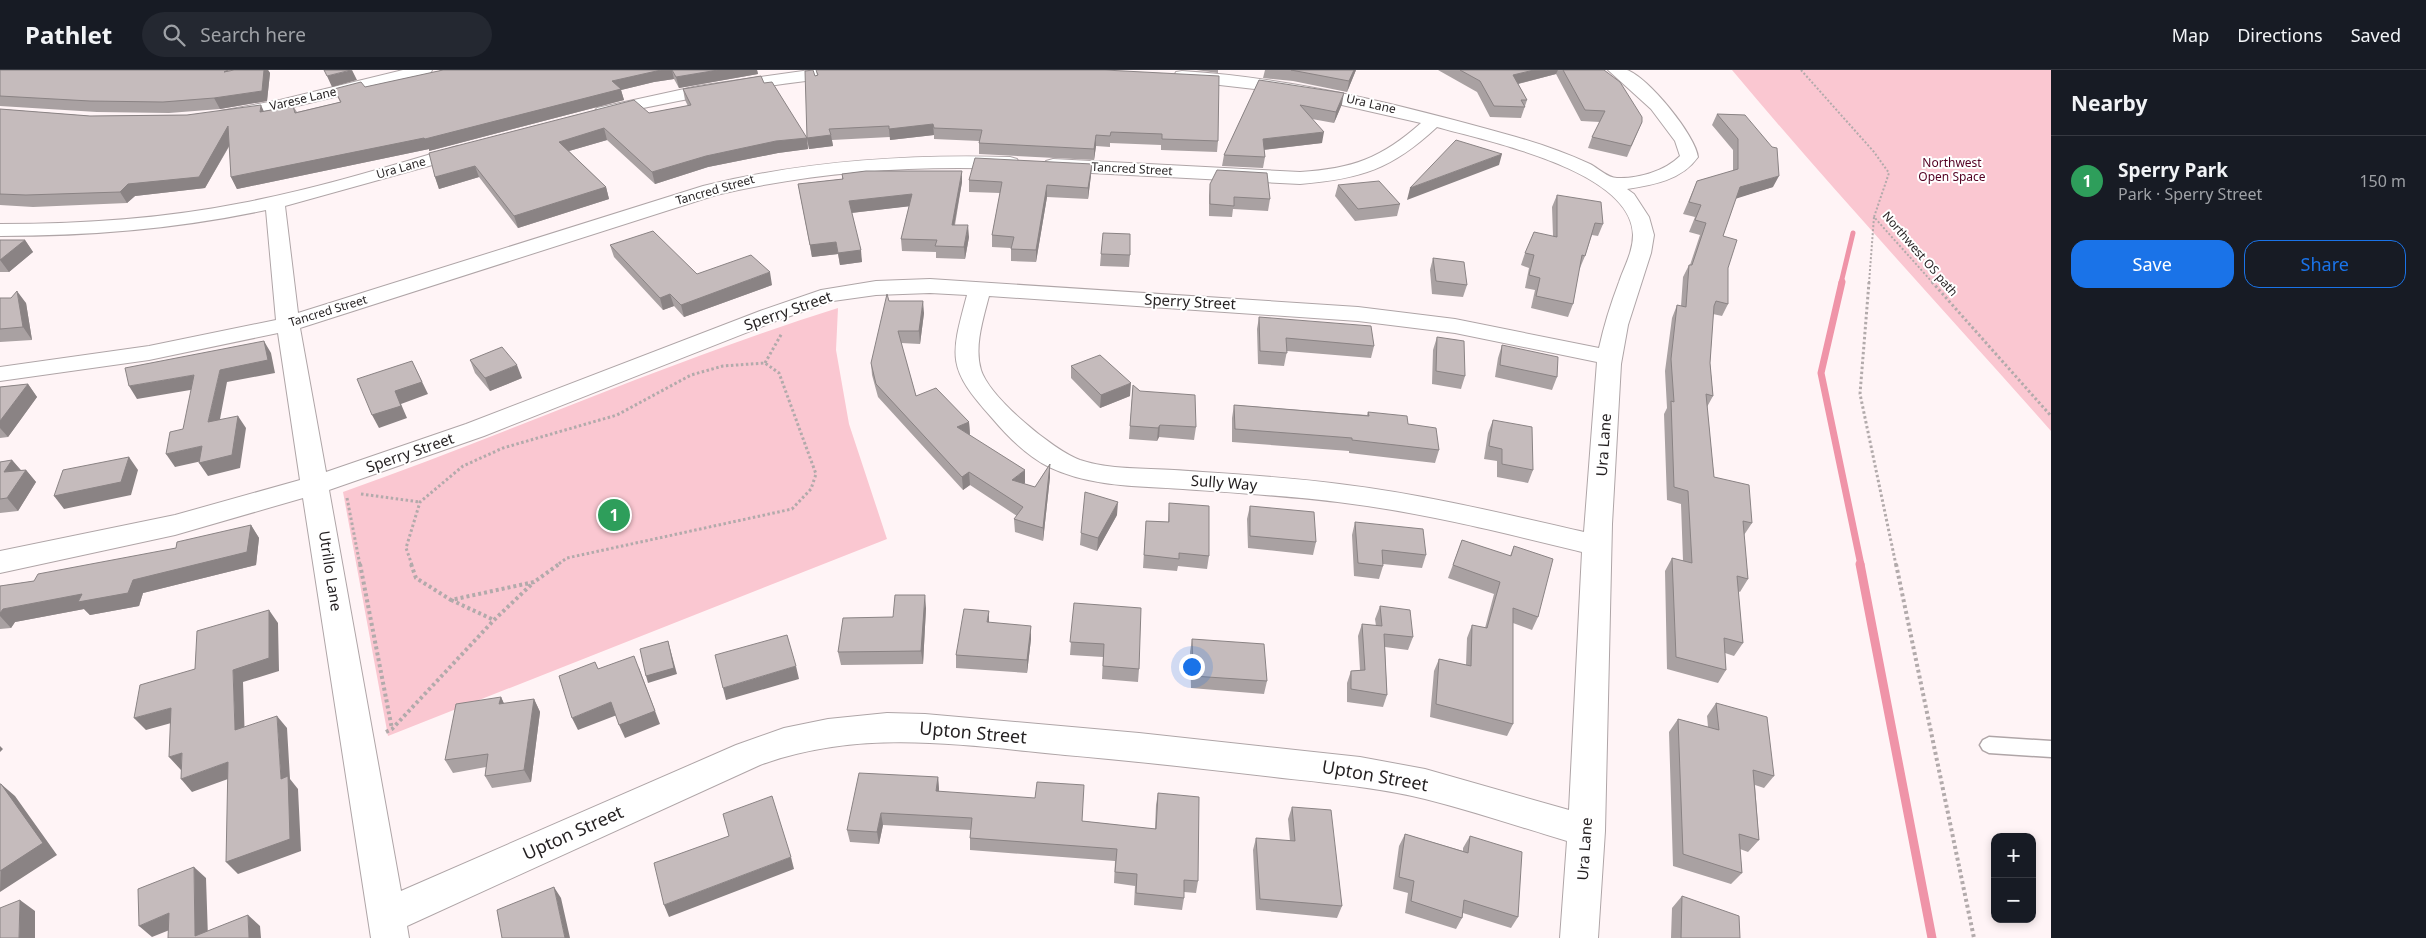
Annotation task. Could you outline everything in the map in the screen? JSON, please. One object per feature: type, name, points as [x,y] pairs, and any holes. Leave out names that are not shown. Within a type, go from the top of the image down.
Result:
[{"type":"street","name":"Varese Lane","points":[[213,117],[280,105],[391,74],[424,70]]},
{"type":"street","points":[[584,117],[691,91],[780,74],[858,70]]},
{"type":"street","points":[[1610,185],[1662,176],[1683,165],[1689,157],[1686,145],[1660,106],[1638,84],[1616,70]]},
{"type":"street","name":"Ura Lane","points":[[1158,75],[1231,80],[1412,107],[1434,120],[1562,159],[1610,185],[1633,207],[1640,217],[1644,238],[1628,287],[1610,357],[1597,545],[1587,831],[1579,938]]},
{"type":"street","name":"Tancred Street","points":[[0,374],[149,354],[288,324],[710,190],[797,171],[867,163],[942,160],[1290,177],[1327,176],[1348,173],[1376,165],[1397,154],[1434,120]]},
{"type":"street","name":"Ura Lane","points":[[0,230],[69,230],[127,226],[190,218],[275,202],[480,146]]},
{"type":"street","name":"Utrillo Lane","points":[[275,202],[288,324],[388,927]]},
{"type":"street","name":"Sperry Street","points":[[0,562],[175,525],[315,485],[466,433],[768,316],[829,295],[897,286],[980,289],[1358,314],[1455,326],[1610,357]]},
{"type":"street","name":"Sully Way","points":[[980,289],[967,352],[968,366],[972,376],[983,392],[1013,425],[1057,460],[1073,467],[1110,474],[1277,487],[1389,500],[1455,512],[1597,545]]},
{"type":"street","name":"Upton Street","points":[[388,927],[748,755],[793,740],[887,727],[925,728],[1138,747],[1360,772],[1426,784],[1587,831]]},
{"type":"lane","points":[[1989,745],[2051,749]]},
{"type":"path","name":"Northwest OS path","points":[[1801,70],[1874,152],[1888,173],[1874,217],[2051,416]]},
{"type":"path","points":[[1874,217],[1860,394],[1974,938]]},
{"type":"path","points":[[346,492],[392,729],[494,620],[534,582],[567,558],[792,509],[811,490],[816,474],[779,373],[765,363],[723,366],[691,375],[617,415],[503,448],[463,466],[420,502],[406,548],[416,578],[451,600],[494,620]]},
{"type":"path","points":[[355,494],[420,502]]},
{"type":"path","points":[[451,600],[534,582]]},
{"type":"green space","name":"Northwest Open Space","points":[[1732,70],[2051,70],[2051,431],[1850,207]]},
{"type":"green space","points":[[838,308],[836,350],[849,424],[887,539],[388,736],[343,492],[651,374]]},
{"type":"building","points":[[0,70],[228,70],[224,72],[264,70],[262,91],[214,98],[163,102],[90,101],[0,96]]},
{"type":"building","points":[[324,70],[351,70],[327,76]]},
{"type":"building","points":[[443,70],[661,70],[612,81],[621,89],[425,139],[231,177],[228,126],[199,177],[128,184],[120,192],[0,194],[0,109],[90,116],[187,115],[261,105],[260,112],[293,106],[295,113],[341,102],[334,89],[361,82],[365,87]]},
{"type":"building","points":[[672,70],[718,70],[676,77]]},
{"type":"building","points":[[813,70],[815,76],[818,75],[816,70],[1105,70],[1219,76],[1218,141],[1162,139],[1162,134],[1111,132],[1110,136],[1096,135],[1094,149],[979,143],[982,130],[934,128],[933,124],[889,129],[889,126],[829,129],[831,135],[807,138],[805,71]]},
{"type":"building","points":[[1291,70],[1354,70],[1349,81]]},
{"type":"building","points":[[1460,70],[1534,70],[1513,75],[1527,100],[1521,100],[1525,107],[1494,106],[1480,81]]},
{"type":"building","points":[[1563,70],[1604,70],[1620,82],[1642,117],[1642,122],[1631,146],[1592,137],[1605,111],[1585,110]]},
{"type":"building","points":[[761,76],[764,83],[772,82],[807,138],[776,141],[706,156],[652,172],[604,128],[559,142],[606,187],[514,216],[475,166],[435,177],[429,153],[634,100],[649,113],[691,105],[683,89]]},
{"type":"building","points":[[1259,80],[1344,93],[1336,112],[1300,105],[1324,132],[1263,139],[1265,157],[1224,155]]},
{"type":"building","points":[[1717,114],[1745,115],[1772,147],[1777,148],[1779,176],[1740,187],[1723,236],[1737,240],[1728,268],[1728,304],[1716,301],[1714,306],[1710,363],[1713,396],[1706,394],[1714,477],[1749,485],[1752,523],[1743,521],[1748,579],[1737,576],[1743,643],[1724,638],[1726,670],[1676,657],[1672,558],[1692,563],[1688,491],[1674,487],[1671,401],[1674,402],[1671,359],[1677,305],[1686,307],[1689,265],[1692,265],[1706,223],[1695,220],[1701,205],[1689,202],[1697,181],[1738,169],[1738,139]]},
{"type":"building","points":[[1456,140],[1502,154],[1410,188]]},
{"type":"building","points":[[975,158],[1092,164],[1088,188],[1047,185],[1036,250],[1011,249],[1014,237],[992,235],[1002,182],[969,180]]},
{"type":"building","points":[[1217,170],[1267,173],[1270,199],[1234,197],[1234,206],[1210,204],[1210,184]]},
{"type":"building","points":[[866,171],[962,171],[952,225],[968,225],[964,247],[935,246],[937,240],[901,239],[912,194],[849,201],[861,250],[838,253],[836,242],[810,245],[798,184],[843,179],[842,174]]},
{"type":"building","points":[[1379,181],[1400,204],[1358,209],[1338,185]]},
{"type":"building","points":[[1557,195],[1601,202],[1603,224],[1595,223],[1585,256],[1582,255],[1573,304],[1536,296],[1540,278],[1529,275],[1534,255],[1525,253],[1534,232],[1557,237]]},
{"type":"building","points":[[653,231],[697,274],[751,255],[770,272],[681,305],[670,294],[660,298],[610,245]]},
{"type":"building","points":[[1103,233],[1130,234],[1130,255],[1101,254]]},
{"type":"building","points":[[0,240],[25,240],[0,260]]},
{"type":"building","points":[[1433,258],[1464,262],[1467,285],[1436,281]]},
{"type":"building","points":[[17,291],[23,327],[0,329],[0,298],[11,298]]},
{"type":"building","points":[[887,294],[889,301],[923,301],[919,331],[898,331],[916,396],[936,388],[969,422],[957,427],[1025,470],[1012,480],[1035,487],[1050,464],[1043,528],[1014,519],[1023,507],[969,472],[962,477],[876,384],[871,363]]},
{"type":"building","points":[[1259,317],[1371,326],[1374,346],[1286,338],[1287,353],[1260,351]]},
{"type":"building","points":[[1437,337],[1464,341],[1465,376],[1436,371]]},
{"type":"building","points":[[264,341],[268,360],[220,370],[208,422],[238,416],[232,455],[199,463],[202,446],[166,454],[170,432],[183,429],[194,375],[129,386],[125,368]]},
{"type":"building","points":[[1502,345],[1558,357],[1557,377],[1500,365]]},
{"type":"building","points":[[502,347],[517,365],[485,378],[470,360]]},
{"type":"building","points":[[1100,355],[1131,383],[1101,395],[1071,366]]},
{"type":"building","points":[[412,361],[422,382],[395,391],[401,406],[372,415],[357,379]]},
{"type":"building","points":[[28,384],[0,421],[0,387]]},
{"type":"building","points":[[1133,385],[1140,391],[1195,395],[1196,427],[1160,425],[1158,428],[1130,426]]},
{"type":"building","points":[[1234,405],[1369,416],[1368,412],[1407,416],[1408,424],[1436,428],[1439,450],[1352,440],[1352,438],[1235,429]]},
{"type":"building","points":[[1493,420],[1532,427],[1533,470],[1502,464],[1502,449],[1489,446]]},
{"type":"building","points":[[129,457],[121,482],[54,496],[63,470]]},
{"type":"building","points":[[12,460],[4,472],[26,470],[7,498],[0,499],[0,462]]},
{"type":"building","points":[[1085,492],[1118,502],[1098,538],[1081,533]]},
{"type":"building","points":[[1169,503],[1209,506],[1209,556],[1179,553],[1179,559],[1144,555],[1146,521],[1169,522]]},
{"type":"building","points":[[1250,506],[1314,512],[1316,542],[1250,536]]},
{"type":"building","points":[[1355,522],[1423,529],[1426,555],[1382,550],[1383,566],[1358,563]]},
{"type":"building","points":[[251,525],[247,552],[133,580],[128,593],[78,602],[82,594],[3,609],[0,613],[0,586],[34,581],[38,574],[176,548],[177,542]]},
{"type":"building","points":[[1462,540],[1511,556],[1514,546],[1553,559],[1538,617],[1513,608],[1513,724],[1436,704],[1439,659],[1471,666],[1472,625],[1487,628],[1500,582],[1453,565]]},
{"type":"building","points":[[895,595],[925,595],[921,651],[838,652],[843,618],[893,617]]},
{"type":"building","points":[[1074,603],[1141,608],[1139,669],[1103,666],[1104,644],[1070,642]]},
{"type":"building","points":[[1380,606],[1410,610],[1413,637],[1384,634],[1387,695],[1351,689],[1351,671],[1365,670],[1362,624],[1382,626]]},
{"type":"building","points":[[964,609],[989,611],[987,622],[1031,626],[1027,660],[956,655]]},
{"type":"building","points":[[269,610],[269,658],[233,670],[235,730],[277,716],[281,779],[288,776],[290,839],[226,862],[228,762],[181,779],[182,753],[169,757],[171,708],[134,718],[140,685],[195,669],[197,631]]},
{"type":"building","points":[[787,635],[796,666],[723,688],[715,655]]},
{"type":"building","points":[[1192,639],[1264,644],[1267,681],[1193,676]]},
{"type":"building","points":[[668,641],[674,668],[646,676],[640,649]]},
{"type":"building","points":[[634,656],[655,711],[619,725],[611,702],[572,718],[559,676],[595,662],[598,669]]},
{"type":"building","points":[[501,697],[499,704],[534,699],[524,770],[485,776],[488,754],[445,760],[456,704]]},
{"type":"building","points":[[1716,703],[1767,717],[1774,776],[1753,770],[1759,840],[1739,834],[1742,873],[1683,854],[1678,719],[1719,730]]},
{"type":"building","points":[[859,773],[938,777],[936,791],[1035,798],[1037,782],[1084,785],[1082,821],[1156,829],[1158,793],[1199,797],[1198,881],[1184,880],[1184,898],[1136,893],[1137,874],[1115,872],[1117,849],[970,838],[972,818],[881,813],[877,832],[847,830]]},
{"type":"building","points":[[0,784],[43,843],[0,871]]},
{"type":"building","points":[[772,796],[791,857],[664,905],[654,863],[729,836],[723,814]]},
{"type":"building","points":[[1292,807],[1331,810],[1342,906],[1260,899],[1256,838],[1295,841]]},
{"type":"building","points":[[1405,834],[1468,853],[1470,836],[1522,852],[1518,917],[1464,900],[1462,918],[1411,901],[1414,881],[1399,877]]},
{"type":"building","points":[[194,867],[195,936],[248,915],[249,938],[168,938],[169,913],[139,926],[138,889]]},
{"type":"building","points":[[554,887],[565,938],[502,938],[497,910]]},
{"type":"building","points":[[1682,896],[1739,916],[1740,938],[1681,938]]},
{"type":"building","points":[[20,900],[19,938],[0,938],[0,908]]},
{"type":"waterway","points":[[1841,283],[1853,233]]},
{"type":"waterway","points":[[1842,282],[1821,373],[1861,565]]},
{"type":"waterway","points":[[1860,564],[1932,938]]},
{"type":"place","name":"Sperry Park","points":[[614,515]]}]
